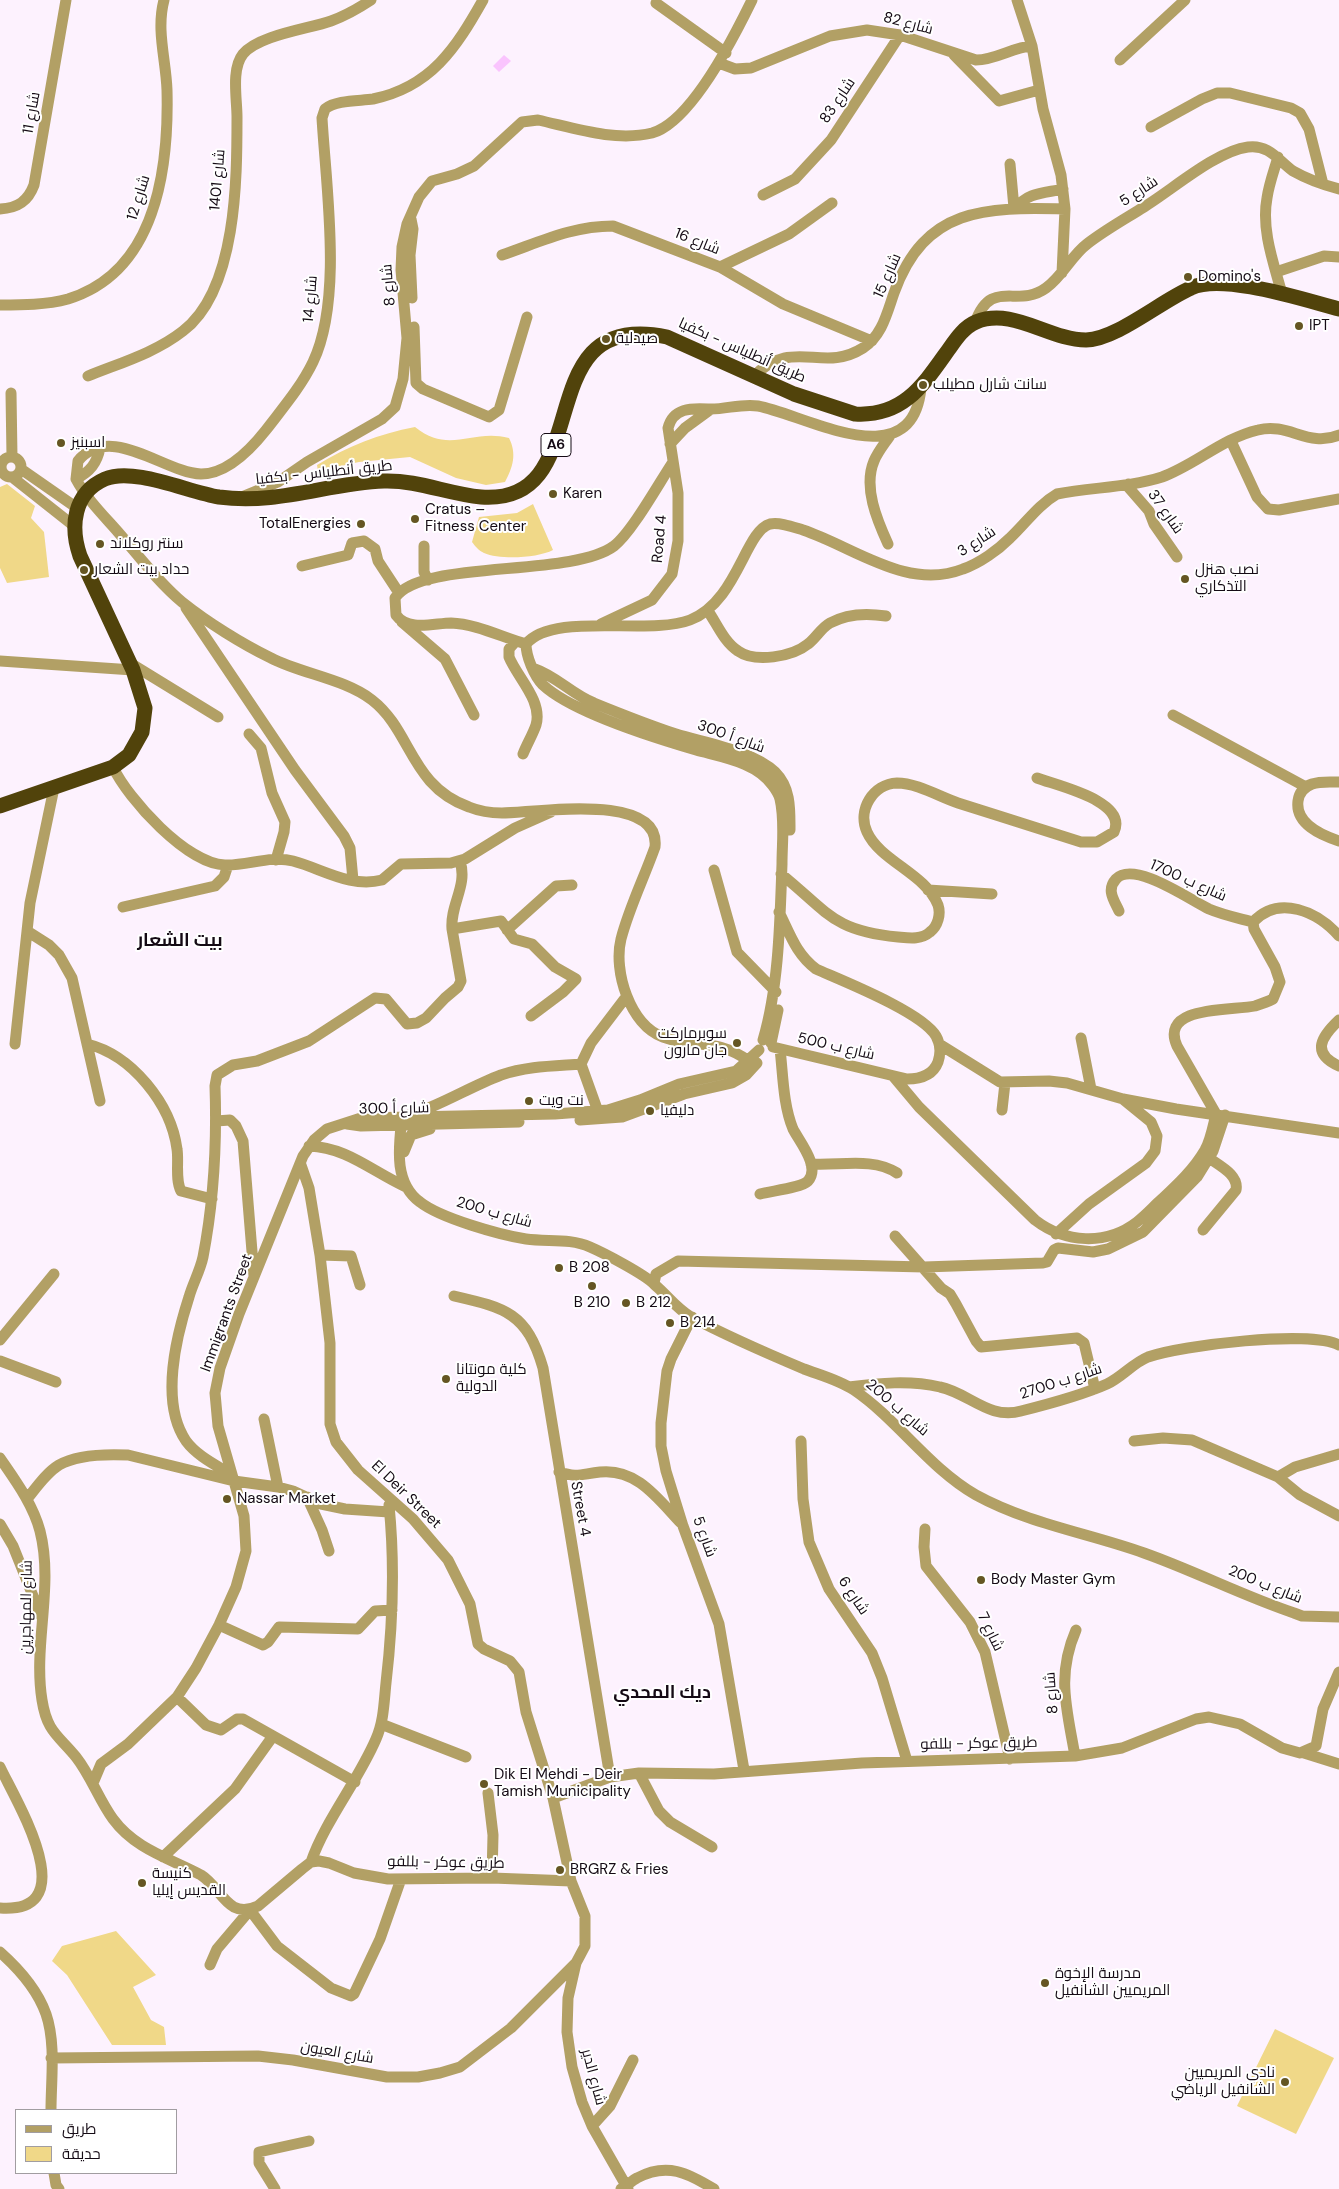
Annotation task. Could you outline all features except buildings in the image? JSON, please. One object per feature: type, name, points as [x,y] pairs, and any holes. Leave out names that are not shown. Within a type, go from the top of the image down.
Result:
[{"type":"highway","points":[[975,322],[988,319],[1003,319],[1069,338],[1087,340],[1112,332],[1192,287],[1209,284],[1228,285],[1282,294],[1339,308]]},
{"type":"highway","name":"طريق أنطلياس - بكفيا","points":[[0,806],[113,767],[134,748],[144,722],[144,702],[132,666],[80,556],[74,526],[77,508],[86,493],[99,482],[112,477],[130,476],[202,493],[239,498],[286,497],[348,485],[385,481],[410,483],[482,497],[508,494],[535,478],[553,452],[572,383],[583,364],[605,343],[623,336],[649,334],[667,337],[794,394],[855,414],[866,414],[893,408],[921,388],[955,340],[966,328],[975,322]]},
{"type":"street","name":"شارع 11","points":[[0,209],[26,201],[34,185],[66,0]]},
{"type":"street","name":"شارع 12","points":[[0,305],[52,302],[78,295],[102,282],[125,262],[144,233],[152,215],[161,182],[165,152],[167,89],[160,33],[164,0]]},
{"type":"street","name":"شارع 1401","points":[[88,376],[164,345],[185,330],[208,301],[224,257],[234,198],[237,162],[237,73],[243,55],[250,48],[331,21],[371,0]]},
{"type":"street","name":"شارع 14","points":[[100,448],[137,451],[179,469],[203,474],[223,468],[239,458],[257,441],[292,395],[313,362],[328,310],[328,207],[322,118],[325,109],[393,94],[418,82],[447,56],[483,0]]},
{"type":"street","points":[[719,63],[726,53],[752,0]]},
{"type":"street","points":[[1016,0],[1032,46],[1039,90],[1063,190],[1065,209],[1062,273]]},
{"type":"street","points":[[1120,60],[1185,0]]},
{"type":"street","points":[[656,3],[726,53]]},
{"type":"street","name":"شارع 82","points":[[719,63],[735,69],[751,68],[830,36],[880,30],[980,60],[1019,47],[1032,46]]},
{"type":"street","name":"شارع 83","points":[[762,195],[795,179],[830,140],[900,35]]},
{"type":"street","points":[[953,53],[999,101],[1039,90]]},
{"type":"street","name":"شارع 8","points":[[239,498],[278,482],[307,462],[382,419],[396,407],[399,400],[407,352],[407,324],[401,256],[404,234],[419,197],[429,184],[474,166],[522,122],[538,120],[607,135],[651,133],[667,125],[690,100],[719,63]]},
{"type":"street","points":[[1151,126],[1217,93],[1230,93],[1290,108],[1300,113],[1309,129],[1323,184]]},
{"type":"street","name":"شارع 5","points":[[975,322],[980,308],[991,298],[1036,294],[1047,288],[1086,244],[1210,163],[1249,146],[1259,147],[1278,157],[1295,172],[1339,189]]},
{"type":"street","points":[[1278,157],[1266,209],[1266,228],[1282,294]]},
{"type":"street","points":[[1010,164],[1016,208]]},
{"type":"street","points":[[1016,208],[1023,200],[1030,196],[1063,190]]},
{"type":"street","points":[[720,267],[789,234],[832,203]]},
{"type":"street","name":"شارع 15","points":[[753,377],[775,360],[799,356],[831,358],[845,356],[864,348],[872,341],[885,321],[902,274],[917,249],[926,240],[957,218],[978,212],[1016,208],[1065,209]]},
{"type":"street","points":[[411,219],[413,236],[410,273],[415,338],[414,378],[419,387],[485,416],[493,416],[499,410],[527,317]]},
{"type":"street","name":"شارع 16","points":[[502,255],[564,232],[595,226],[612,226],[720,267],[783,304],[872,341]]},
{"type":"street","points":[[1276,272],[1324,256],[1339,257]]},
{"type":"street","points":[[888,544],[878,520],[870,486],[871,470],[875,459],[891,434],[904,426],[913,416],[919,405],[921,388]]},
{"type":"street","points":[[11,393],[12,457]]},
{"type":"street","points":[[670,444],[685,428],[711,409],[728,406],[757,406],[855,436],[891,434]]},
{"type":"street","name":"Road 4","points":[[597,626],[652,600],[672,574],[678,541],[677,477],[668,428],[675,414],[692,408],[711,409]]},
{"type":"street","name":"شارع 3","points":[[597,626],[637,628],[677,623],[690,620],[708,611],[727,590],[754,538],[760,530],[771,524],[795,527],[818,535],[899,571],[926,575],[947,573],[964,569],[992,552],[1010,538],[1047,499],[1057,494],[1128,484],[1164,476],[1231,441],[1265,428],[1290,431],[1318,440],[1339,436]]},
{"type":"street","points":[[1231,441],[1257,496],[1268,509],[1279,510],[1339,499]]},
{"type":"street","points":[[76,479],[90,470],[95,463],[100,448]]},
{"type":"street","points":[[100,448],[92,450],[78,461],[76,479],[154,574],[181,601],[207,637],[295,770],[344,836],[350,848],[353,880]]},
{"type":"street","points":[[74,526],[5,475],[1,467],[3,460],[12,457],[18,459],[22,468],[77,508]]},
{"type":"street","points":[[474,715],[445,659],[405,627],[396,615],[395,602],[399,593],[428,580],[480,571],[565,562],[605,551],[620,541],[673,462]]},
{"type":"street","points":[[5,475],[19,474],[22,468]]},
{"type":"street","points":[[90,470],[99,482]]},
{"type":"street","name":"شارع 37","points":[[1128,484],[1129,488],[1149,511],[1154,524],[1177,557]]},
{"type":"street","points":[[302,566],[348,555],[352,543],[364,541],[375,548],[378,561],[399,593]]},
{"type":"street","points":[[424,546],[424,572],[428,580]]},
{"type":"street","points":[[181,601],[271,659],[356,691],[372,700],[390,719],[422,773],[439,790],[458,803],[492,812],[564,807],[588,808],[631,815],[650,826],[656,839],[620,941],[626,997],[634,1014],[646,1028],[662,1037],[719,1045],[729,1048],[749,1061]]},
{"type":"street","points":[[708,611],[728,642],[738,652],[763,657],[800,650],[830,623],[850,615],[868,613],[886,616]]},
{"type":"street","points":[[400,620],[422,625],[460,624],[521,642]]},
{"type":"street","points":[[207,637],[209,629],[216,624]]},
{"type":"street","points":[[523,754],[536,725],[537,714],[532,699],[509,657],[509,650],[542,632],[597,626]]},
{"type":"street","name":"شارع أ 300","points":[[521,642],[535,669],[551,676],[577,695],[617,717],[674,734],[726,754],[748,756],[769,768],[785,786],[790,807],[779,912],[776,992]]},
{"type":"street","points":[[0,661],[132,666],[218,717]]},
{"type":"street","points":[[1173,715],[1306,787]]},
{"type":"street","points":[[249,734],[261,748],[272,793],[284,822],[284,832],[276,860]]},
{"type":"street","points":[[113,767],[134,800],[177,842],[200,858],[215,864],[228,865],[276,860],[292,861],[331,875],[353,880],[382,880],[397,866],[406,863],[460,861],[515,828],[564,807]]},
{"type":"street","points":[[784,877],[834,920],[846,927],[869,934],[909,938],[924,936],[930,932],[938,920],[938,905],[928,890],[868,834],[865,826],[865,809],[873,794],[888,784],[905,784],[957,803],[1082,842],[1097,842],[1114,832],[1116,828],[1114,816],[1105,804],[1037,778]]},
{"type":"street","points":[[1339,782],[1318,782],[1306,787],[1300,792],[1297,805],[1302,819],[1327,836],[1339,841]]},
{"type":"street","points":[[15,1044],[27,931],[36,869],[54,788]]},
{"type":"street","points":[[233,1478],[200,1455],[187,1442],[178,1427],[172,1407],[180,1329],[203,1259],[212,1199],[216,1161],[215,1086],[217,1075],[222,1070],[276,1055],[309,1042],[375,998],[386,999],[408,1025],[417,1024],[426,1018],[461,981],[452,928],[452,912],[462,889],[463,869],[460,861]]},
{"type":"street","points":[[123,907],[215,886],[224,877],[228,865]]},
{"type":"street","points":[[714,870],[737,952],[776,992]]},
{"type":"street","name":"شارع ب 1700","points":[[1119,910],[1111,892],[1112,885],[1122,875],[1130,873],[1166,885],[1187,899],[1219,913],[1253,922]]},
{"type":"street","name":"شارع أ 300","points":[[346,1124],[361,1118],[449,1124],[600,1115],[616,1108],[658,1098],[679,1084],[720,1081],[732,1083],[746,1075],[768,1047],[785,924],[784,877]]},
{"type":"street","points":[[508,930],[556,886],[572,885]]},
{"type":"street","points":[[928,890],[992,894]]},
{"type":"street","points":[[893,1076],[919,1107],[1035,1220],[1056,1234],[1069,1238],[1093,1239],[1111,1236],[1137,1222],[1209,1158],[1220,1115],[1177,1046],[1174,1038],[1175,1028],[1180,1020],[1201,1012],[1255,1006],[1273,999],[1280,982],[1275,966],[1256,935],[1253,922],[1268,910],[1296,909],[1319,919],[1330,926],[1339,936]]},
{"type":"street","points":[[779,912],[799,954],[816,969],[894,1005],[929,1028],[939,1044],[1000,1082],[1049,1080],[1091,1089],[1123,1099],[1339,1133]]},
{"type":"street","points":[[452,928],[499,921],[504,924],[517,942],[532,944],[555,967],[576,980],[564,992],[530,1016]]},
{"type":"street","points":[[27,931],[49,945],[66,966],[72,978],[100,1101]]},
{"type":"street","points":[[600,1115],[581,1064],[591,1043],[626,997]]},
{"type":"street","points":[[1339,1020],[1323,1036],[1321,1042],[1322,1050],[1326,1057],[1339,1066]]},
{"type":"street","points":[[1081,1038],[1091,1089]]},
{"type":"street","points":[[87,1044],[102,1049],[120,1060],[142,1078],[165,1112],[172,1129],[177,1148],[181,1191],[212,1199]]},
{"type":"street","name":"شارع ب 500","points":[[768,1047],[893,1076],[914,1079],[931,1072],[938,1064],[940,1055],[939,1044]]},
{"type":"street","points":[[760,1194],[805,1183],[811,1175],[811,1164],[792,1127],[768,1047]]},
{"type":"street","name":"شارع أ 300","points":[[720,1081],[768,1047]]},
{"type":"street","points":[[402,1121],[502,1075],[527,1068],[581,1064]]},
{"type":"street","points":[[1002,1110],[1006,1083]]},
{"type":"street","points":[[1056,1234],[1089,1204],[1146,1162],[1155,1151],[1157,1136],[1151,1122],[1123,1099]]},
{"type":"street","name":"شارع أ 300","points":[[402,1121],[600,1115]]},
{"type":"street","points":[[654,1283],[656,1274],[664,1268],[678,1261],[689,1260],[924,1267],[1043,1263],[1048,1262],[1054,1250],[1058,1248],[1077,1252],[1108,1249],[1143,1232],[1158,1220],[1193,1174],[1220,1115]]},
{"type":"street","points":[[216,1121],[230,1120],[236,1126],[242,1141],[254,1278]]},
{"type":"street","name":"شارع ب 200","points":[[402,1121],[400,1171],[406,1187],[417,1200],[436,1212],[525,1239],[557,1240],[584,1244],[654,1283],[674,1306],[692,1317],[801,1367],[850,1387],[875,1405],[954,1481],[1002,1508],[1036,1521],[1141,1552],[1294,1614],[1302,1616],[1339,1616]]},
{"type":"street","name":"Immigrants Street","points":[[104,1760],[128,1744],[177,1697],[196,1668],[219,1625],[236,1587],[246,1551],[244,1516],[218,1426],[215,1393],[225,1354],[254,1278],[309,1146],[328,1129],[346,1124]]},
{"type":"street","points":[[400,1171],[407,1142],[411,1135],[449,1124]]},
{"type":"street","points":[[309,1146],[326,1147],[350,1156],[406,1187]]},
{"type":"street","points":[[1203,1230],[1236,1190],[1237,1184],[1234,1178],[1209,1158]]},
{"type":"street","points":[[811,1164],[874,1163],[886,1166],[897,1173]]},
{"type":"street","name":"El Deir Street","points":[[301,1165],[309,1188],[320,1254],[330,1343],[330,1412],[332,1433],[336,1442],[358,1470],[413,1519],[448,1560],[470,1604],[478,1644],[510,1662],[519,1672],[526,1712],[553,1798],[571,1881],[582,1908],[586,1929],[585,1946],[576,1963]]},
{"type":"street","points":[[895,1236],[924,1267],[940,1288],[950,1294],[981,1347],[1077,1338],[1082,1340],[1094,1389]]},
{"type":"street","points":[[320,1254],[351,1256],[360,1285]]},
{"type":"street","points":[[0,1340],[54,1274]]},
{"type":"street","name":"Street 4","points":[[454,1296],[486,1304],[508,1313],[519,1321],[530,1334],[543,1368],[558,1472],[610,1777]]},
{"type":"street","name":"شارع 5","points":[[692,1317],[671,1359],[661,1423],[661,1446],[666,1471],[719,1624],[744,1770]]},
{"type":"street","name":"شارع ب 2700","points":[[850,1387],[877,1383],[928,1384],[952,1390],[990,1411],[1004,1414],[1018,1412],[1094,1389],[1116,1379],[1132,1366],[1150,1357],[1220,1343],[1304,1338],[1324,1340],[1339,1345]]},
{"type":"street","points":[[0,1361],[56,1382]]},
{"type":"street","points":[[264,1419],[278,1487]]},
{"type":"street","points":[[1134,1441],[1163,1438],[1192,1440],[1278,1477],[1300,1496],[1339,1516]]},
{"type":"street","name":"شارع 6","points":[[801,1441],[803,1499],[809,1542],[829,1589],[872,1653],[882,1678],[906,1761]]},
{"type":"street","points":[[27,1499],[58,1466],[67,1462],[114,1454],[128,1455],[278,1487],[322,1504],[346,1509],[389,1512]]},
{"type":"street","points":[[1278,1477],[1295,1467],[1339,1454]]},
{"type":"street","name":"شارع المهاجرين","points":[[0,1458],[27,1499],[40,1530],[43,1620],[39,1675],[46,1718],[59,1740],[76,1756],[93,1783]]},
{"type":"street","points":[[558,1472],[574,1477]]},
{"type":"street","points":[[561,1487],[574,1477],[601,1472],[620,1473],[634,1477],[684,1526]]},
{"type":"street","points":[[210,1965],[217,1949],[250,1910],[258,1906],[311,1862],[319,1842],[355,1782],[377,1737],[381,1724],[394,1576],[388,1496]]},
{"type":"street","points":[[307,1497],[329,1551]]},
{"type":"street","points":[[0,1524],[13,1546],[43,1620]]},
{"type":"street","name":"شارع 7","points":[[925,1529],[926,1566],[970,1622],[985,1652],[1010,1759]]},
{"type":"street","points":[[219,1625],[263,1645],[268,1642],[279,1627],[358,1629],[375,1611],[392,1610]]},
{"type":"street","name":"شارع 8","points":[[1075,1756],[1064,1682],[1067,1651],[1076,1630]]},
{"type":"street","points":[[1304,1753],[1316,1746],[1323,1709],[1339,1672]]},
{"type":"street","points":[[177,1697],[206,1725],[221,1730],[237,1719],[243,1719],[355,1782]]},
{"type":"street","name":"طريق عوكر - بللفو","points":[[553,1798],[610,1777],[639,1774],[714,1774],[744,1770],[906,1761],[1075,1756],[1122,1748],[1196,1720],[1209,1717],[1240,1724],[1282,1748],[1339,1764]]},
{"type":"street","points":[[381,1724],[466,1757]]},
{"type":"street","points":[[163,1857],[235,1789],[274,1736]]},
{"type":"street","points":[[76,1756],[89,1760],[104,1760]]},
{"type":"street","points":[[104,1760],[98,1767],[93,1783],[120,1828],[141,1845],[203,1877],[232,1907],[250,1910],[277,1946],[331,1988],[351,1996],[354,1994],[380,1938],[401,1879]]},
{"type":"street","points":[[0,1767],[37,1846],[43,1873],[40,1891],[35,1899],[28,1904],[13,1909],[0,1908]]},
{"type":"street","points":[[639,1774],[658,1811],[670,1822],[712,1847]]},
{"type":"street","points":[[488,1794],[493,1835],[492,1878]]},
{"type":"street","name":"طريق عوكر - بللفو","points":[[311,1862],[329,1862],[354,1873],[401,1879],[492,1878],[571,1881]]},
{"type":"street","points":[[0,1952],[40,2000],[46,2015],[51,2058],[51,2109]]},
{"type":"street","name":"شارع العيون","points":[[51,2058],[258,2056],[387,2076],[418,2077],[460,2067],[511,2028],[576,1963]]},
{"type":"street","name":"شارع الدير","points":[[576,1963],[568,1998],[566,2032],[572,2067],[582,2102],[592,2126],[625,2188]]},
{"type":"street","points":[[592,2126],[610,2106],[633,2060]]},
{"type":"street","points":[[275,2189],[259,2163],[259,2152],[309,2141]]},
{"type":"street","points":[[625,2188],[639,2176],[673,2170],[688,2173],[714,2189]]},
{"type":"street","points":[[54,2174],[56,2185],[59,2189]]},
{"type":"green space","points":[[415,427],[439,439],[450,440],[484,436],[509,438],[513,450],[513,460],[505,482],[486,485],[456,478],[410,457],[359,462],[318,471],[317,465],[352,446],[389,433]]},
{"type":"green space","points":[[7,484],[35,506],[31,518],[44,532],[49,577],[7,583],[0,568],[0,487]]},
{"type":"green space","points":[[533,504],[553,550],[538,555],[499,557],[482,552],[472,542],[479,517],[517,513]]},
{"type":"green space","points":[[116,1931],[156,1975],[133,1987],[151,2020],[164,2027],[166,2045],[112,2045],[67,1975],[52,1961],[62,1946]]},
{"type":"green space","name":"نادي المريميين الشانفيل الرياضي","points":[[1275,2029],[1334,2058],[1296,2134],[1237,2106]]},
{"type":"shaded area","points":[[504,55],[511,61],[499,72],[493,66]]},
{"type":"place","name":"Domino's","points":[[1188,277]]},
{"type":"place","name":"IPT","points":[[1299,326]]},
{"type":"place","name":"صيدلية","points":[[606,339]]},
{"type":"place","name":"سانت شارل مطيلب","points":[[923,385]]},
{"type":"place","name":"اسبنيز","points":[[61,443]]},
{"type":"place","name":"Karen","points":[[553,494]]},
{"type":"place","name":"Cratus – Fitness Center","points":[[415,519]]},
{"type":"place","name":"TotalEnergies","points":[[361,524]]},
{"type":"place","name":"سنتر روكلاند","points":[[100,544]]},
{"type":"place","name":"حداد بيت الشعار","points":[[84,570]]},
{"type":"place","name":"نصب هنزل التذكاري","points":[[1185,579]]},
{"type":"place","name":"سوبرماركت جان مارون","points":[[737,1043]]},
{"type":"place","name":"نت ويت","points":[[529,1101]]},
{"type":"place","name":"دليفيا","points":[[650,1111]]},
{"type":"place","name":"B 208","points":[[559,1268]]},
{"type":"place","name":"B 210","points":[[592,1286]]},
{"type":"place","name":"B 212","points":[[626,1303]]},
{"type":"place","name":"B 214","points":[[670,1323]]},
{"type":"place","name":"كلية مونتانا الدولية","points":[[446,1379]]},
{"type":"place","name":"Nassar Market","points":[[227,1499]]},
{"type":"place","name":"Body Master Gym","points":[[981,1580]]},
{"type":"place","name":"Dik El Mehdi - Deir Tamish Municipality","points":[[484,1784]]},
{"type":"place","name":"BRGRZ & Fries","points":[[560,1870]]},
{"type":"place","name":"كنيسة القديس إيليا","points":[[142,1883]]},
{"type":"place","name":"مدرسة الإخوة المريميين الشانفيل","points":[[1045,1983]]},
{"type":"place","name":"نادي المريميين الشانفيل الرياضي","points":[[1285,2082]]},
{"type":"district","name":"بيت الشعار","points":[[180,941]]},
{"type":"district","name":"ديك المحدي","points":[[662,1693]]}]
